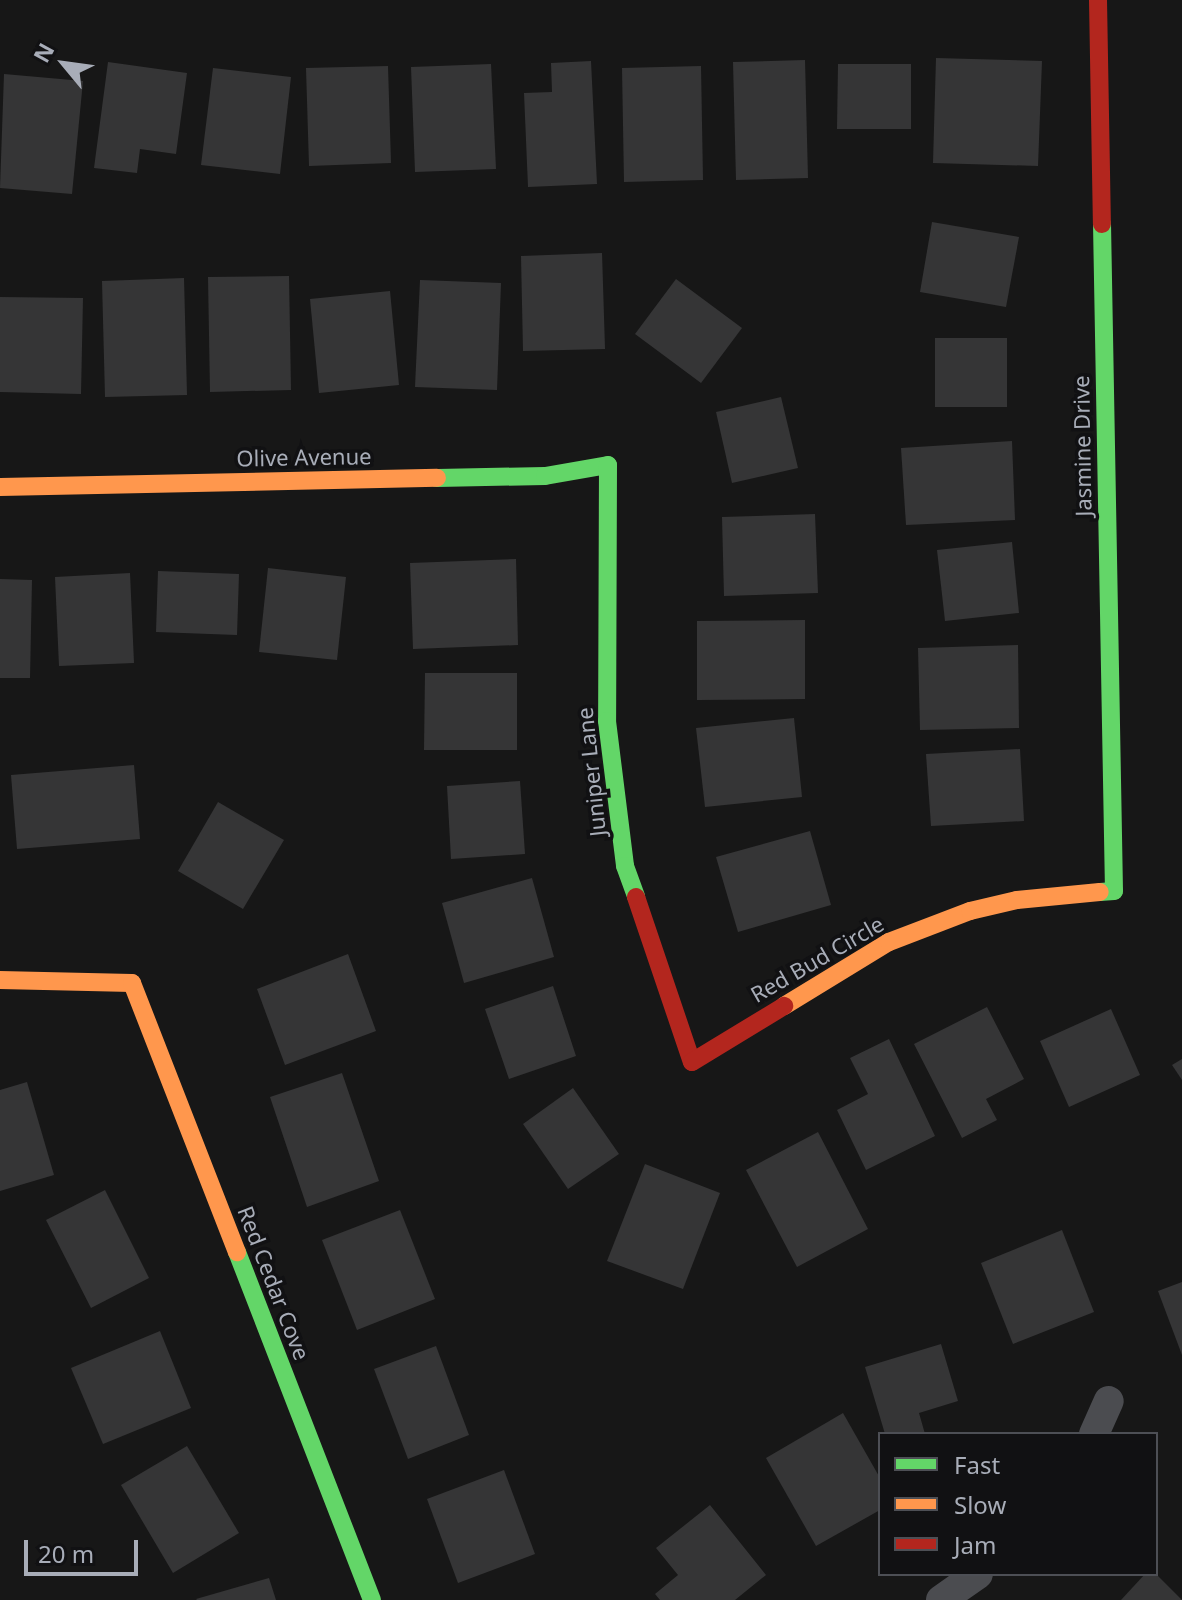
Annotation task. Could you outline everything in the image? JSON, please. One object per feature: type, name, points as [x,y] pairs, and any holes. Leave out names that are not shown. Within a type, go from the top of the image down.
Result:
[{"type":"street","name":"Jasmine Drive","points":[[1098,0],[1114,891]]},
{"type":"street","name":"Olive Avenue","points":[[0,487],[545,476],[608,465]]},
{"type":"street","name":"Juniper Lane","points":[[608,465],[607,721],[625,866],[692,1062]]},
{"type":"street","name":"Red Bud Circle","points":[[692,1062],[889,942],[970,911],[1017,900],[1114,891]]},
{"type":"street","name":"Red Cedar Cove","points":[[0,980],[132,983],[372,1600]]},
{"type":"street","points":[[1095,1432],[1109,1401]]},
{"type":"street","points":[[941,1600],[975,1576]]},
{"type":"building","points":[[936,58],[1042,61],[1038,166],[933,163]]},
{"type":"building","points":[[805,60],[808,178],[736,180],[733,62]]},
{"type":"building","points":[[591,61],[597,184],[528,187],[524,93],[552,92],[551,63]]},
{"type":"building","points":[[108,62],[187,73],[176,154],[140,149],[137,173],[94,168]]},
{"type":"building","points":[[491,64],[496,169],[415,172],[411,67]]},
{"type":"building","points":[[838,64],[911,64],[911,129],[837,129]]},
{"type":"building","points":[[388,66],[391,163],[309,166],[306,68]]},
{"type":"building","points":[[701,66],[703,180],[624,182],[622,68]]},
{"type":"building","points":[[213,68],[291,77],[280,174],[201,165]]},
{"type":"building","points":[[4,74],[83,81],[72,194],[0,188]]},
{"type":"building","points":[[932,222],[1019,237],[1006,307],[920,292]]},
{"type":"building","points":[[602,253],[605,349],[523,351],[521,256]]},
{"type":"building","points":[[289,276],[291,390],[210,392],[208,277]]},
{"type":"building","points":[[184,278],[187,395],[105,397],[102,281]]},
{"type":"building","points":[[676,279],[742,328],[701,383],[635,334]]},
{"type":"building","points":[[420,280],[501,283],[497,390],[415,387]]},
{"type":"building","points":[[390,291],[399,385],[319,393],[310,299]]},
{"type":"building","points":[[0,297],[83,298],[81,394],[0,392]]},
{"type":"building","points":[[935,338],[1007,338],[1007,407],[935,407]]},
{"type":"building","points":[[781,397],[798,468],[732,483],[716,412]]},
{"type":"building","points":[[1012,441],[1015,520],[906,525],[901,448]]},
{"type":"building","points":[[815,514],[818,593],[724,596],[722,517]]},
{"type":"building","points":[[1012,542],[1019,613],[945,621],[937,550]]},
{"type":"building","points":[[516,559],[518,645],[413,649],[410,563]]},
{"type":"building","points":[[268,568],[346,577],[337,660],[259,652]]},
{"type":"building","points":[[158,571],[239,574],[237,635],[156,632]]},
{"type":"building","points":[[130,573],[134,663],[59,666],[55,577]]},
{"type":"building","points":[[0,579],[32,580],[30,678],[0,678]]},
{"type":"building","points":[[805,620],[805,699],[697,700],[697,621]]},
{"type":"building","points":[[1018,645],[1019,728],[920,730],[918,648]]},
{"type":"building","points":[[425,673],[517,673],[517,750],[424,750]]},
{"type":"building","points":[[794,718],[802,797],[705,807],[696,728]]},
{"type":"building","points":[[1020,749],[1024,821],[931,826],[926,754]]},
{"type":"building","points":[[134,765],[140,839],[17,849],[11,775]]},
{"type":"building","points":[[520,781],[525,854],[451,859],[447,786]]},
{"type":"building","points":[[218,802],[284,840],[243,909],[178,871]]},
{"type":"building","points":[[810,831],[831,905],[738,932],[716,857]]},
{"type":"building","points":[[532,878],[554,957],[464,983],[442,903]]},
{"type":"building","points":[[348,954],[376,1031],[285,1065],[257,989]]},
{"type":"building","points":[[553,986],[576,1056],[509,1079],[485,1009]]},
{"type":"building","points":[[987,1007],[1024,1079],[986,1099],[997,1120],[962,1138],[914,1044]]},
{"type":"building","points":[[1111,1009],[1140,1075],[1069,1107],[1040,1041]]},
{"type":"building","points":[[889,1039],[935,1136],[866,1170],[837,1110],[868,1094],[850,1058]]},
{"type":"building","points":[[1182,1059],[1182,1080],[1172,1065]]},
{"type":"building","points":[[342,1073],[379,1181],[307,1207],[270,1097]]},
{"type":"building","points":[[27,1082],[54,1175],[0,1191],[0,1090]]},
{"type":"building","points":[[573,1088],[619,1154],[568,1189],[523,1124]]},
{"type":"building","points":[[818,1132],[868,1229],[797,1267],[746,1170]]},
{"type":"building","points":[[645,1164],[720,1193],[683,1289],[607,1261]]},
{"type":"building","points":[[105,1190],[149,1278],[91,1308],[46,1220]]},
{"type":"building","points":[[400,1210],[435,1299],[357,1330],[322,1240]]},
{"type":"building","points":[[1062,1230],[1094,1312],[1013,1344],[981,1263]]},
{"type":"building","points":[[1182,1282],[1182,1355],[1158,1291]]},
{"type":"building","points":[[160,1331],[191,1408],[103,1444],[71,1368]]},
{"type":"building","points":[[941,1344],[958,1401],[919,1413],[924,1432],[884,1432],[865,1367]]},
{"type":"building","points":[[436,1346],[469,1435],[408,1459],[374,1369]]},
{"type":"building","points":[[843,1413],[878,1474],[878,1511],[816,1546],[766,1458]]},
{"type":"building","points":[[187,1446],[239,1533],[173,1573],[121,1485]]},
{"type":"building","points":[[504,1470],[535,1554],[458,1583],[427,1499]]},
{"type":"building","points":[[710,1505],[766,1575],[735,1600],[660,1600],[655,1594],[678,1575],[656,1548]]},
{"type":"building","points":[[1143,1576],[1158,1576],[1182,1600],[1121,1600]]},
{"type":"building","points":[[269,1578],[276,1600],[196,1599]]},
{"type":"traffic: fast","points":[[1100,892],[1114,891],[1102,224]]},
{"type":"traffic: fast","points":[[437,478],[545,476],[608,465],[607,721],[625,866],[636,897]]},
{"type":"traffic: fast","points":[[237,1252],[372,1600]]},
{"type":"traffic: slow","points":[[0,487],[437,478]]},
{"type":"traffic: slow","points":[[784,1006],[889,942],[970,911],[1017,900],[1100,892]]},
{"type":"traffic: slow","points":[[0,980],[132,983],[237,1252]]},
{"type":"traffic: jam","points":[[1098,0],[1102,224]]},
{"type":"traffic: jam","points":[[636,897],[692,1062],[784,1006]]}]
